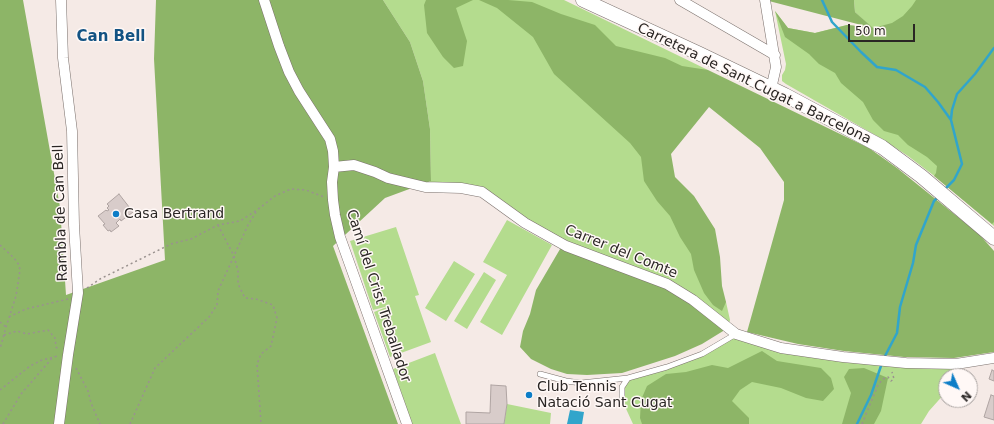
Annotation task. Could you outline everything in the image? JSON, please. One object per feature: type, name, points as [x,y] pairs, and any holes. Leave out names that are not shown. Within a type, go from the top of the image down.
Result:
[{"type":"main road","name":"Carretera de Sant Cugat a Barcelona","points":[[583,0],[700,54],[882,147],[921,176],[994,238]]},
{"type":"street","name":"Rambla de Can Bell","points":[[59,424],[67,358],[78,293],[74,225],[72,131],[63,58],[61,0]]},
{"type":"street","name":"Camí del Crist Treballador","points":[[264,0],[278,46],[289,72],[299,91],[330,139],[333,151],[334,168],[332,182],[333,200],[340,236],[407,424]]},
{"type":"street","points":[[680,0],[775,55]]},
{"type":"street","points":[[765,0],[775,55],[776,73],[771,89]]},
{"type":"street","name":"Carrer del Comte","points":[[334,168],[354,166],[375,172],[388,178],[425,188],[461,188],[482,192],[525,223],[566,246],[667,284],[693,300],[736,334],[781,348],[843,357],[885,361],[956,364],[994,358]]},
{"type":"lane","points":[[540,374],[580,383],[628,378],[667,367],[702,354],[736,334]]},
{"type":"lane","points":[[622,400],[622,387],[628,378]]},
{"type":"path","points":[[9,317],[26,309],[69,298],[100,279],[152,253],[172,244],[191,239],[218,225],[240,221],[275,196],[291,189],[306,190],[333,200]]},
{"type":"path","points":[[130,424],[155,368],[208,318],[217,305],[218,291],[248,225],[257,210]]},
{"type":"path","points":[[218,225],[234,256],[238,271],[238,284],[245,298],[256,299],[273,305],[277,318],[271,346],[261,354],[257,364],[261,424]]},
{"type":"path","points":[[0,245],[14,258],[19,265],[20,270],[16,296],[0,349]]},
{"type":"path","points":[[0,322],[6,327]]},
{"type":"path","points":[[4,335],[17,331],[27,334],[48,330],[55,338],[56,347],[73,363],[82,376],[100,424]]},
{"type":"path","points":[[0,390],[30,366],[42,360],[54,356],[67,358]]},
{"type":"path","points":[[3,424],[21,394],[54,356]]},
{"type":"path","points":[[862,424],[878,385],[883,379],[888,377],[891,381],[894,379],[885,361]]},
{"type":"green space","points":[[0,0],[23,0],[60,207],[66,295],[165,260],[154,59],[156,0],[383,0],[410,42],[423,81],[430,129],[431,181],[385,198],[333,246],[398,424],[0,424]]},
{"type":"green space","points":[[383,0],[564,0],[708,70],[678,82],[646,127],[709,276],[726,302],[730,320],[728,328],[566,246],[482,192],[425,187],[431,180],[430,129],[423,81],[410,42]]},
{"type":"green space","points":[[426,0],[473,0],[456,8],[467,41],[463,66],[454,68],[443,57],[427,33],[424,5]]},
{"type":"green space","points":[[479,0],[532,2],[561,14],[595,25],[616,46],[665,58],[682,66],[708,70],[869,148],[897,168],[979,234],[994,251],[994,352],[954,358],[904,357],[844,351],[798,344],[747,332],[784,200],[784,182],[760,148],[709,107],[671,154],[675,177],[694,196],[715,229],[720,257],[722,286],[726,302],[722,311],[713,305],[704,293],[694,270],[691,254],[680,237],[670,216],[657,201],[644,181],[641,157],[630,143],[554,74],[533,37],[497,8]]},
{"type":"green space","points":[[765,0],[854,0],[855,12],[873,28],[892,23],[903,16],[916,0],[994,0],[994,222],[992,224],[934,176],[937,166],[927,157],[908,145],[898,135],[884,131],[873,120],[863,102],[841,83],[835,73],[819,64],[809,54],[785,37],[775,11],[788,28],[815,33],[847,25],[869,27]]},
{"type":"green space","points":[[854,0],[994,0],[994,226],[937,178],[908,156],[882,139],[782,81],[782,75],[786,64],[775,11],[788,28],[815,33],[847,25],[872,28],[855,12]]},
{"type":"green space","points":[[507,220],[552,245],[502,335],[480,322],[507,275],[483,262]]},
{"type":"green space","points":[[396,227],[419,295],[415,296],[431,342],[390,357],[374,312],[389,306],[373,310],[350,241]]},
{"type":"green space","points":[[563,244],[667,284],[728,328],[702,344],[675,356],[622,373],[587,375],[567,374],[551,369],[531,359],[520,347],[523,331],[530,314],[536,290]]},
{"type":"green space","points":[[454,261],[475,274],[446,321],[425,308]]},
{"type":"green space","points":[[484,272],[496,280],[467,329],[454,321]]},
{"type":"green space","points":[[736,334],[781,348],[956,364],[955,368],[938,368],[938,401],[929,411],[921,424],[633,424],[622,400],[622,387],[628,378],[702,354]]},
{"type":"green space","points":[[762,351],[777,361],[821,368],[831,378],[834,389],[823,401],[806,398],[781,388],[752,382],[740,390],[732,401],[749,418],[749,424],[642,424],[640,418],[641,400],[647,386],[666,374],[686,372],[712,365],[728,368]]},
{"type":"green space","points":[[435,353],[461,424],[412,424],[393,369]]},
{"type":"green space","points":[[864,368],[888,378],[881,411],[874,424],[842,424],[851,393],[844,377],[849,369]]},
{"type":"green space","points":[[507,404],[551,413],[550,424],[504,424]]},
{"type":"water","points":[[570,410],[584,412],[582,424],[567,424]]},
{"type":"building","name":"Casa Bertrand","points":[[119,194],[133,212],[121,221],[120,219],[116,223],[119,226],[111,232],[110,230],[108,231],[103,225],[105,224],[98,216],[106,210],[109,210],[107,208],[109,206],[107,204]]},
{"type":"building","points":[[992,370],[994,371],[994,381],[989,379]]},
{"type":"building","points":[[491,385],[506,386],[507,404],[504,424],[466,424],[466,412],[490,413]]},
{"type":"building","points":[[991,395],[994,396],[994,420],[984,417]]},
{"type":"waterway","points":[[822,0],[832,22],[877,67],[896,70],[925,87],[951,120],[962,164],[954,180],[945,189]]},
{"type":"waterway","points":[[951,119],[957,94],[975,74],[994,48]]},
{"type":"waterway","points":[[884,358],[897,333],[900,307],[913,263],[916,245],[934,201],[939,196]]},
{"type":"waterway","points":[[857,424],[871,395],[882,363]]},
{"type":"place","name":"Casa Bertrand","points":[[116,214]]},
{"type":"place","name":"Club Tennis Natació Sant Cugat","points":[[529,395]]},
{"type":"district","name":"Can Bell","points":[[111,37]]}]
